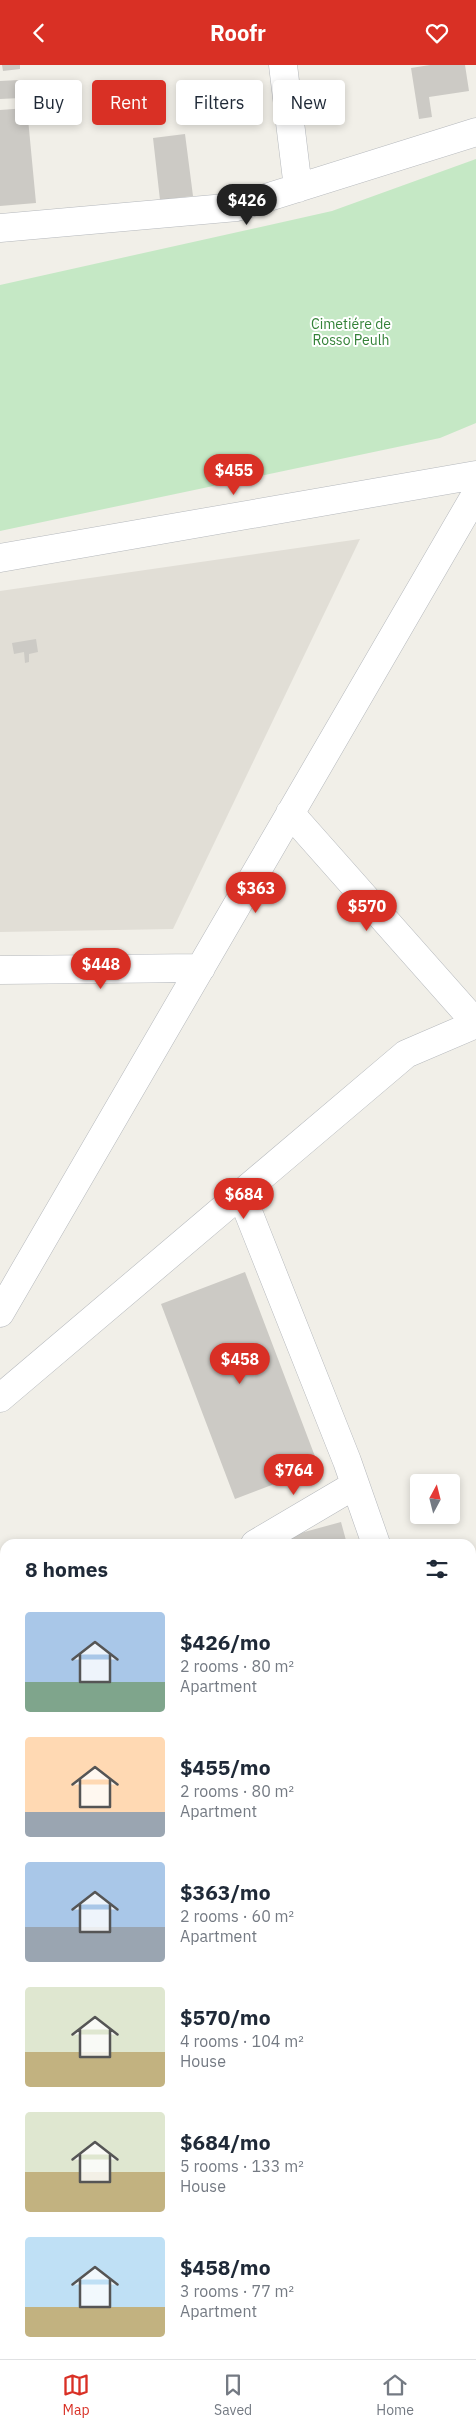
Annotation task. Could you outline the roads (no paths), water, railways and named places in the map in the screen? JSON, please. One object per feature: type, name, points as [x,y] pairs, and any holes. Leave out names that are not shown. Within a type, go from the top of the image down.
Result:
[{"type":"street","points":[[282,65],[298,188]]},
{"type":"street","points":[[0,228],[237,207],[476,132]]},
{"type":"street","points":[[0,558],[476,475]]},
{"type":"street","points":[[0,1313],[476,494]]},
{"type":"street","points":[[0,1398],[406,1054],[476,1024],[290,813]]},
{"type":"street","points":[[0,970],[201,968]]},
{"type":"street","points":[[241,1194],[355,1485],[374,1539]]},
{"type":"street","points":[[263,1539],[355,1485]]},
{"type":"park label","name":"Cimetiére de Rosso Peulh","points":[[351,332]]}]
